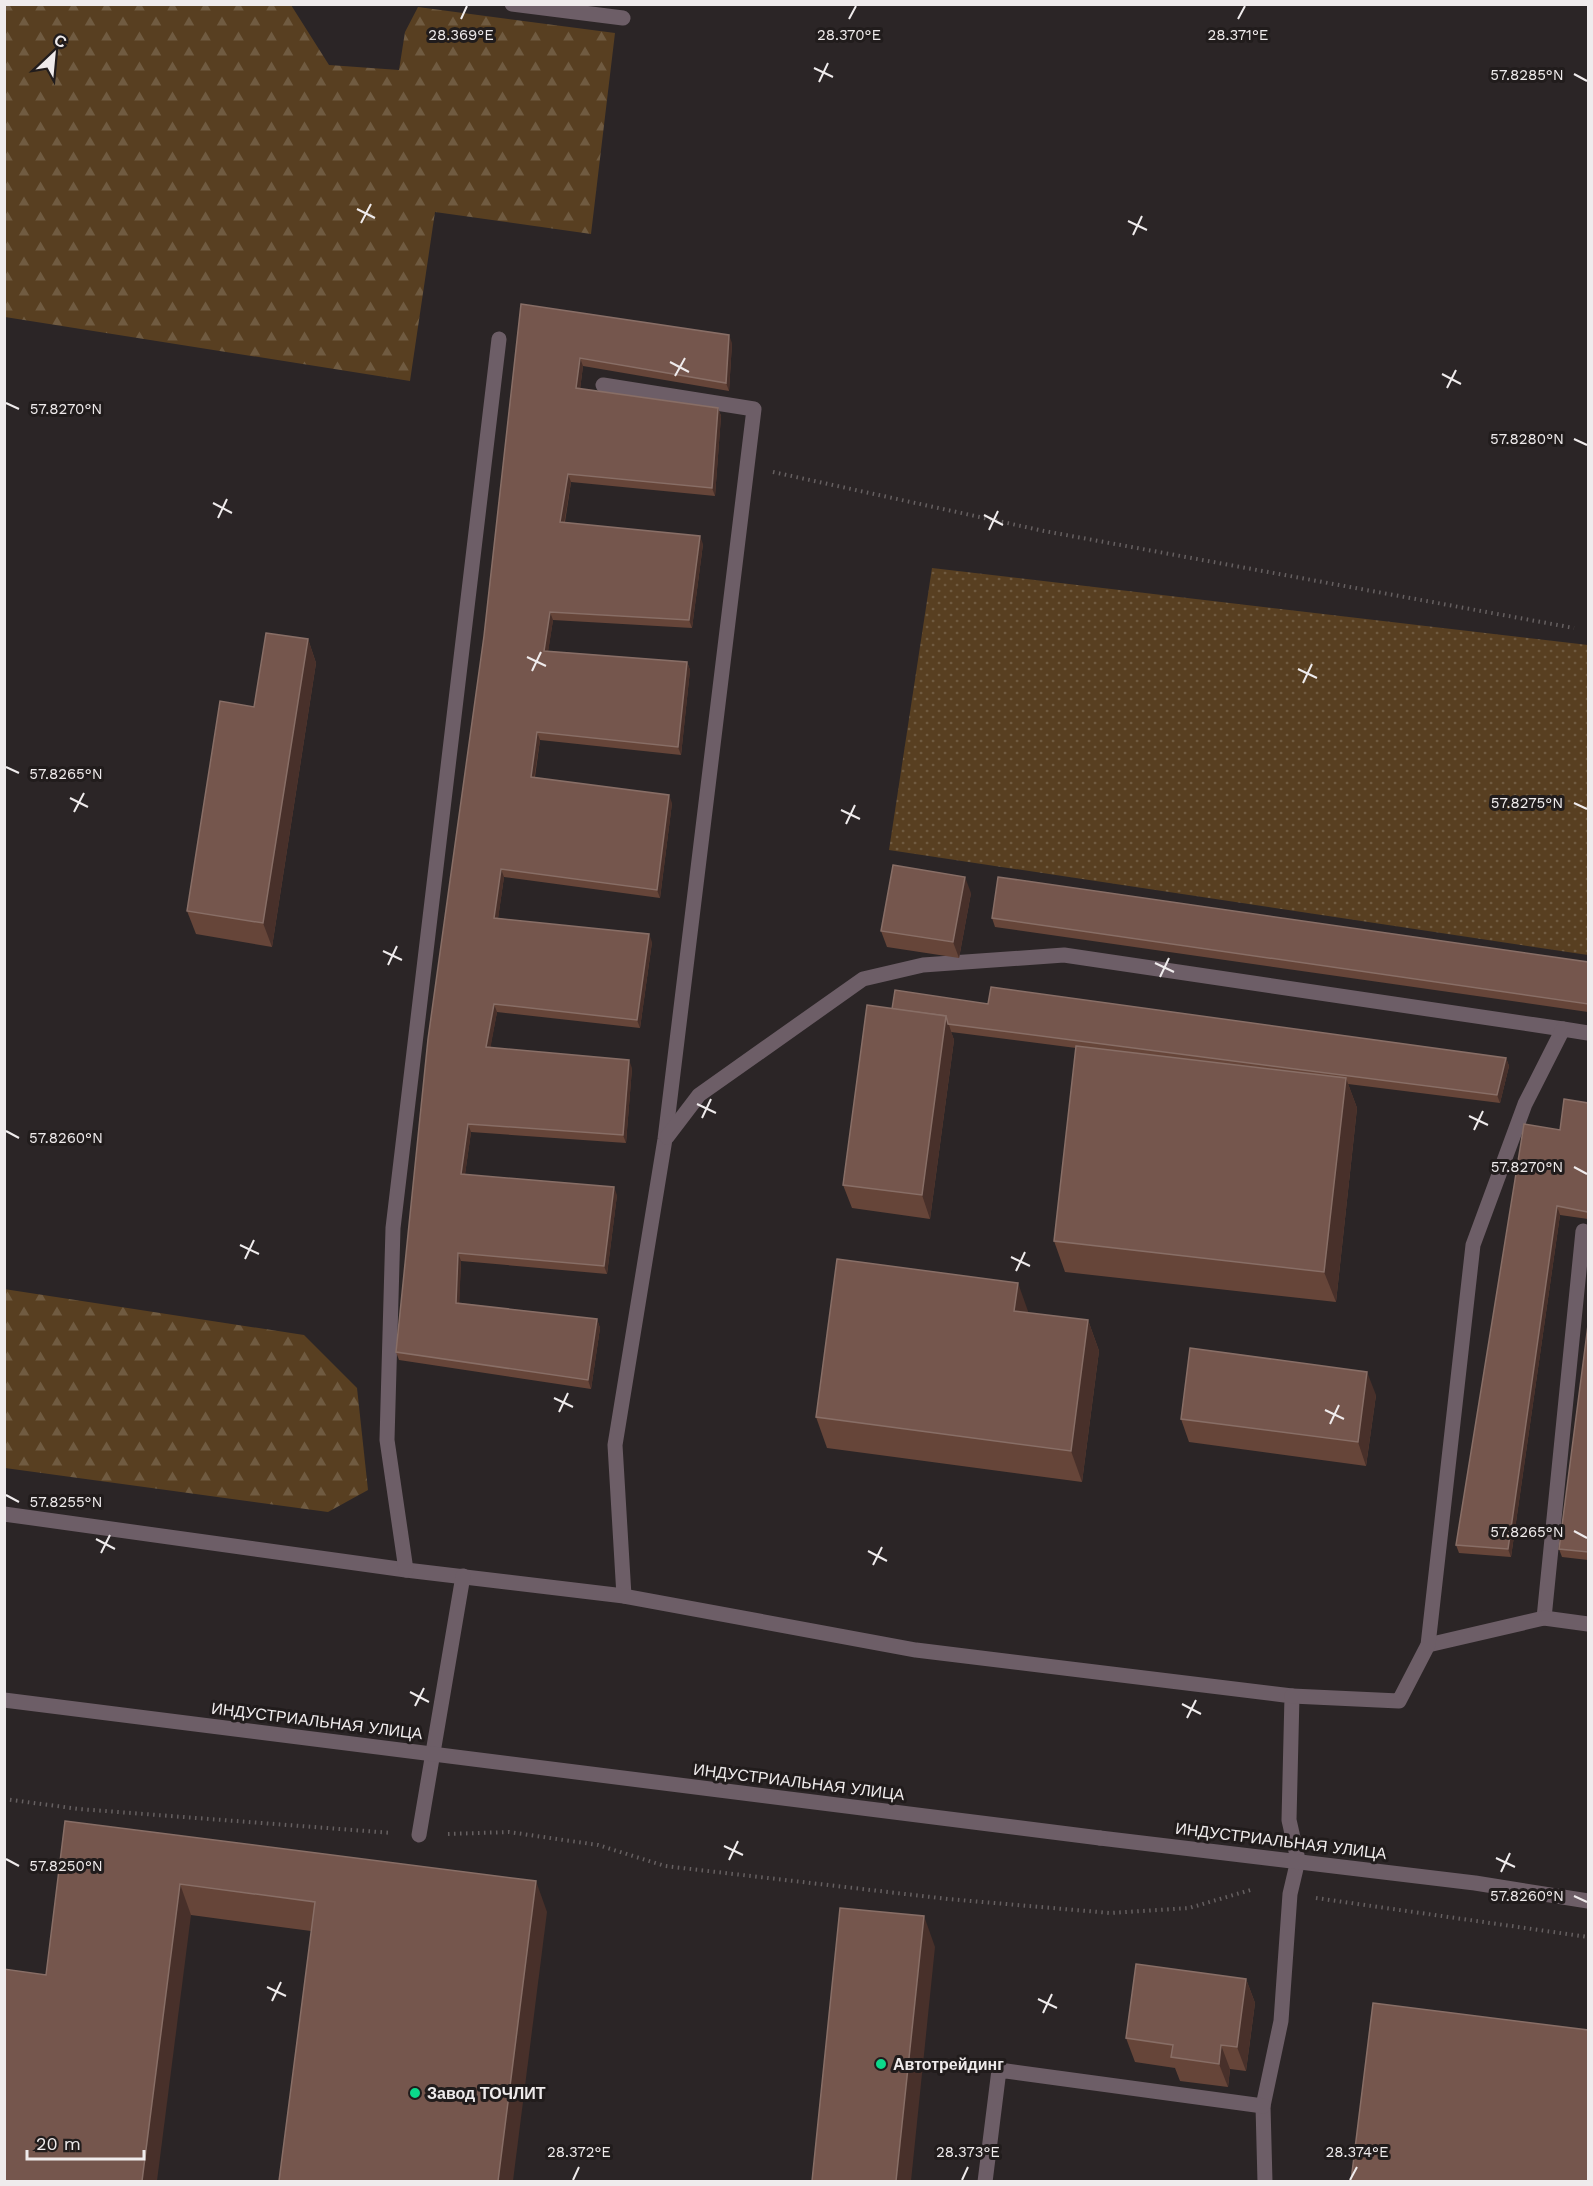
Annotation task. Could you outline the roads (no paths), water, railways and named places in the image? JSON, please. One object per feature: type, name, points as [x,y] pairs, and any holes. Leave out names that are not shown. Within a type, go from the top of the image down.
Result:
[{"type":"street","points":[[512,4],[623,18]]},
{"type":"street","points":[[406,1570],[387,1440],[393,1228],[499,339]]},
{"type":"street","points":[[603,385],[754,409],[665,1139],[615,1445],[624,1596]]},
{"type":"street","points":[[665,1139],[699,1095],[863,979],[923,965],[1064,955],[1588,1033]]},
{"type":"street","points":[[4,1514],[406,1570],[624,1596],[916,1650],[1292,1696],[1400,1701],[1428,1646],[1473,1245],[1526,1104],[1563,1029]]},
{"type":"street","points":[[1544,1618],[1583,1232]]},
{"type":"street","points":[[419,1835],[463,1576]]},
{"type":"street","points":[[1428,1646],[1544,1618],[1588,1624]]},
{"type":"street","points":[[1265,2181],[1263,2106],[1281,2021],[1290,1894],[1298,1860],[1289,1820],[1292,1696]]},
{"type":"street","name":"ИНДУСТРИАЛЬНАЯ УЛИЦА","points":[[4,1700],[1100,1838],[1298,1860],[1475,1883],[1588,1901]]},
{"type":"street","points":[[985,2181],[999,2070],[1263,2106]]},
{"type":"place","name":"Автотрейдинг","points":[[881,2064]]},
{"type":"place","name":"Завод ТОЧЛИТ","points":[[415,2093]]}]
